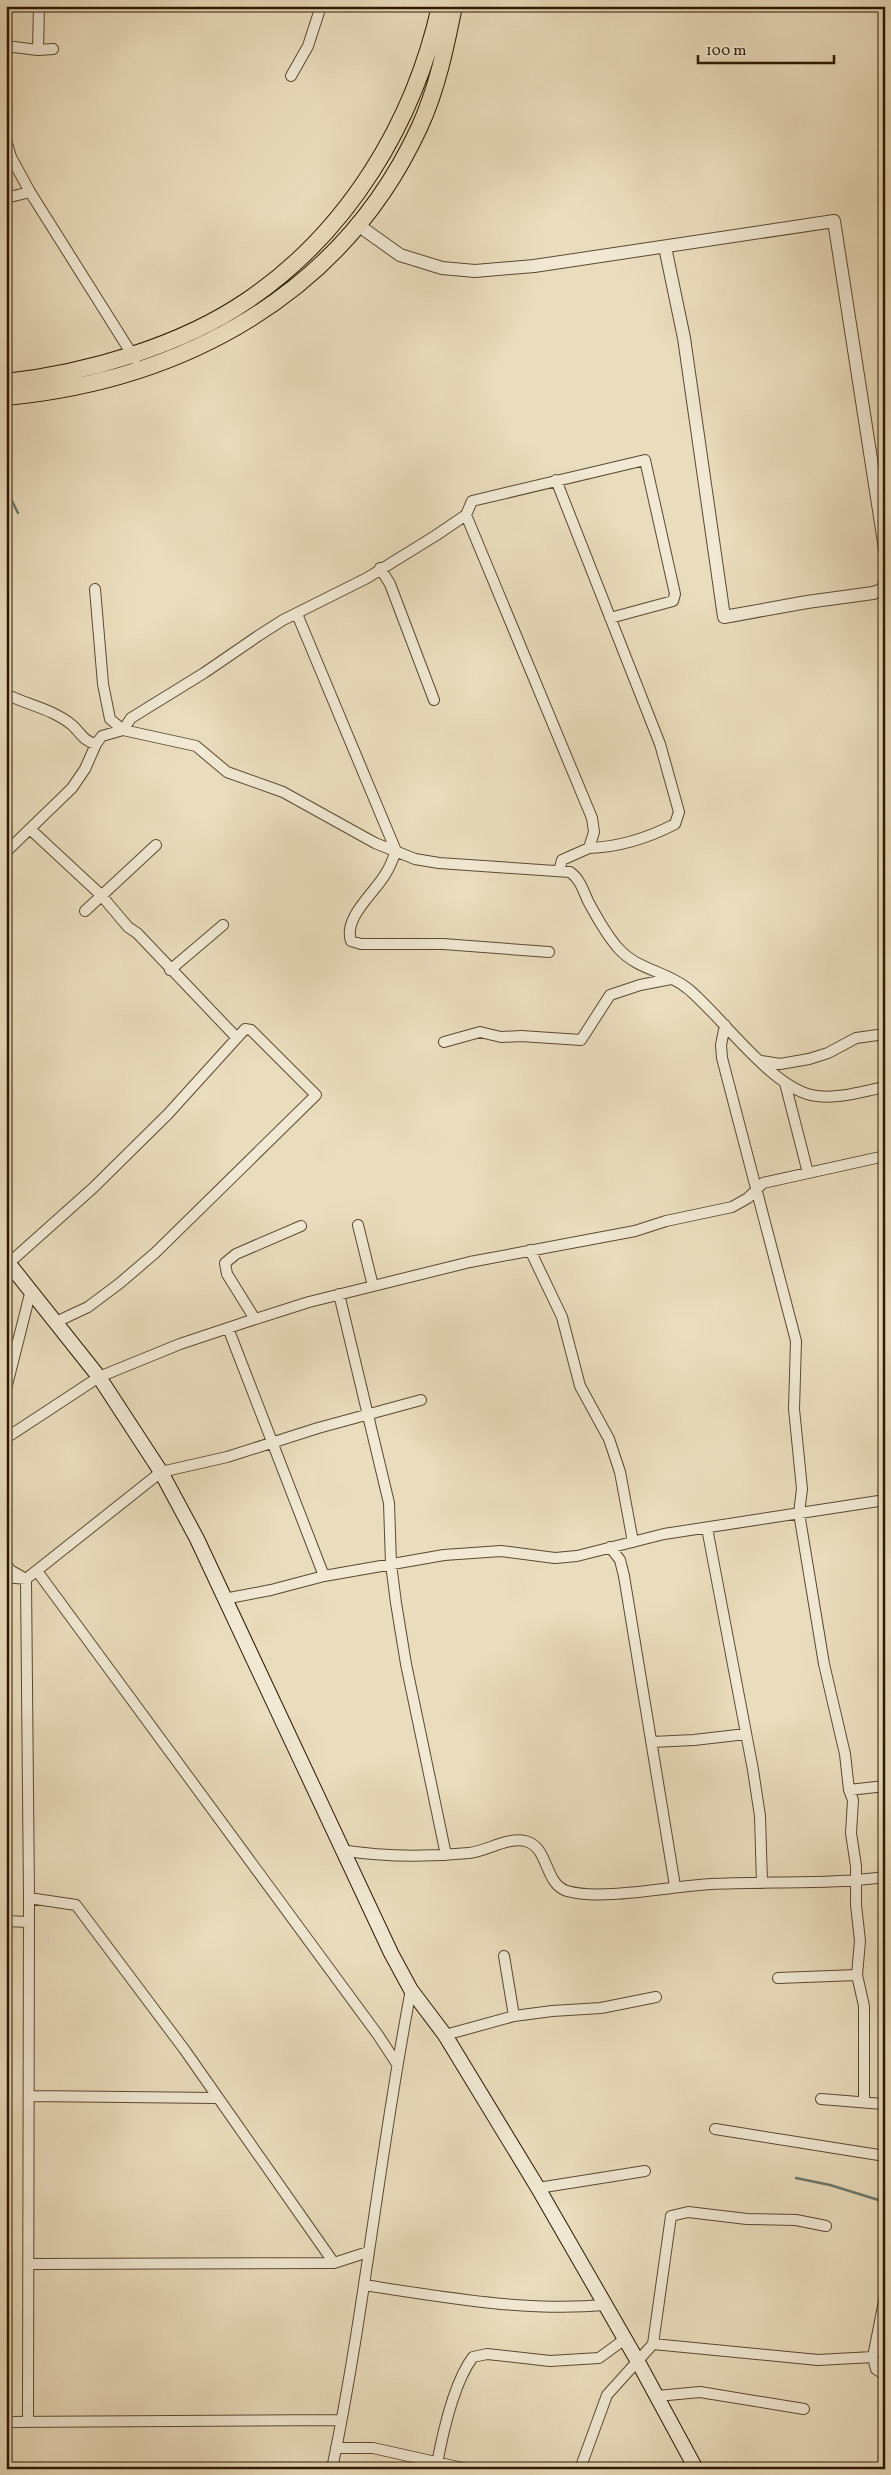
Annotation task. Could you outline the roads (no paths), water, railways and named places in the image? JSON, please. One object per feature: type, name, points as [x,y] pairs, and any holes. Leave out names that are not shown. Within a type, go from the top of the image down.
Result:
[{"type":"highway","points":[[6,382],[86,368],[132,354],[214,320],[248,301],[282,274],[317,241],[352,200],[391,141],[420,78],[440,6]]},
{"type":"highway","points":[[6,397],[59,391],[142,370],[184,355],[258,316],[295,289],[358,225],[402,163],[421,125],[443,56],[454,6]]},
{"type":"main road","points":[[8,1262],[99,1377],[161,1472],[197,1539],[279,1712],[341,1850],[412,1990],[445,2035],[538,2188],[658,2396],[696,2469]]},
{"type":"street","points":[[38,50],[39,6]]},
{"type":"street","points":[[291,76],[308,46],[321,6]]},
{"type":"street","points":[[6,46],[38,50],[53,49]]},
{"type":"street","points":[[6,140],[10,157],[30,192],[142,370]]},
{"type":"street","points":[[6,198],[30,192]]},
{"type":"street","points":[[358,225],[400,255],[442,268],[475,270],[534,266],[834,221],[885,549]]},
{"type":"street","points":[[665,247],[684,338],[724,617],[807,602],[873,593],[882,590],[885,584]]},
{"type":"street","points":[[6,852],[72,788],[85,769],[96,744],[102,736],[123,730],[130,718],[204,673],[283,620],[298,614],[435,536],[466,515],[472,501],[645,460],[675,594],[673,601],[610,618]]},
{"type":"street","points":[[556,480],[660,744],[679,818],[675,824],[650,837],[609,848],[589,848],[562,860],[559,871]]},
{"type":"street","points":[[466,515],[592,818],[594,832],[589,848]]},
{"type":"street","points":[[380,568],[390,584],[434,700]]},
{"type":"street","points":[[95,589],[103,684],[110,719],[123,730],[196,746],[227,772],[283,792],[375,843],[415,859],[439,864],[570,872],[575,876],[618,949],[640,966],[686,987],[734,1037],[785,1083],[807,1095],[818,1097],[847,1095],[885,1087]]},
{"type":"street","points":[[298,614],[396,852],[386,874],[353,920],[348,933],[351,941],[361,944],[443,944],[549,952]]},
{"type":"street","points":[[6,694],[46,710],[72,725],[86,742],[96,744]]},
{"type":"street","points":[[30,829],[101,895],[170,970],[236,1037]]},
{"type":"street","points":[[85,911],[156,845]]},
{"type":"street","points":[[170,970],[223,925]]},
{"type":"street","points":[[444,1042],[480,1032],[501,1037],[522,1036],[581,1040],[610,995],[640,985],[671,979]]},
{"type":"street","points":[[725,1026],[721,1045],[722,1058],[796,1341],[794,1409],[802,1489],[799,1513],[824,1664],[845,1754],[849,1790],[853,1800],[851,1833],[860,1941],[857,1975],[864,2006],[864,2102]]},
{"type":"street","points":[[8,1262],[93,1188],[168,1114],[245,1028],[251,1030],[316,1095],[155,1253],[88,1307],[56,1322]]},
{"type":"street","points":[[761,1061],[780,1064],[809,1059],[828,1053],[856,1038],[885,1034]]},
{"type":"street","points":[[785,1083],[808,1173]]},
{"type":"street","points":[[6,1438],[99,1377],[255,1319],[338,1294],[470,1262],[635,1231],[666,1221],[732,1207],[748,1198],[756,1187],[763,1183],[885,1156]]},
{"type":"street","points":[[358,1225],[373,1286]]},
{"type":"street","points":[[255,1319],[227,1274],[225,1263],[236,1254],[302,1226]]},
{"type":"street","points":[[530,1250],[562,1317],[580,1386],[609,1439],[620,1472],[634,1542]]},
{"type":"street","points":[[6,1389],[30,1290]]},
{"type":"street","points":[[338,1294],[390,1503],[391,1564],[406,1664],[446,1855]]},
{"type":"street","points":[[228,1328],[324,1576]]},
{"type":"street","points":[[6,1576],[26,1579],[161,1472],[227,1457],[421,1400]]},
{"type":"street","points":[[224,1599],[272,1590],[324,1576],[444,1556],[500,1551],[532,1557],[577,1556],[664,1534],[885,1500]]},
{"type":"street","points":[[707,1528],[760,1816],[762,1883]]},
{"type":"street","points":[[610,1547],[620,1560],[624,1576],[676,1886]]},
{"type":"street","points":[[6,1563],[10,1570],[26,1579]]},
{"type":"street","points":[[37,1571],[378,2035],[397,2064]]},
{"type":"street","points":[[26,1579],[30,2096],[28,2422]]},
{"type":"street","points":[[652,1742],[694,1740],[746,1734]]},
{"type":"street","points":[[849,1790],[885,1786]]},
{"type":"street","points":[[341,1850],[371,1855],[446,1855],[472,1852],[524,1841],[533,1844],[539,1851],[555,1883],[564,1890],[578,1893],[603,1894],[676,1886],[856,1881],[885,1877]]},
{"type":"street","points":[[29,1898],[76,1905],[218,2098],[334,2263]]},
{"type":"street","points":[[6,1921],[29,1922]]},
{"type":"street","points":[[504,1956],[514,2016]]},
{"type":"street","points":[[778,1978],[857,1975]]},
{"type":"street","points":[[332,2469],[364,2285],[397,2064],[412,1990]]},
{"type":"street","points":[[445,2035],[514,2016],[572,2009],[601,2008],[656,1997]]},
{"type":"street","points":[[30,2096],[218,2098]]},
{"type":"street","points":[[821,2099],[883,2104],[885,2107]]},
{"type":"street","points":[[715,2129],[885,2156]]},
{"type":"street","points":[[538,2188],[645,2171]]},
{"type":"street","points":[[580,2469],[607,2395],[653,2344],[671,2216],[688,2212],[747,2219],[796,2220],[826,2226]]},
{"type":"street","points":[[29,2264],[334,2263],[368,2252]]},
{"type":"street","points":[[364,2285],[534,2306],[576,2307],[605,2305]]},
{"type":"street","points":[[885,2296],[873,2357],[876,2369],[885,2375]]},
{"type":"street","points":[[437,2465],[441,2438],[465,2368],[472,2357],[487,2354],[550,2361],[599,2358],[625,2339]]},
{"type":"street","points":[[653,2344],[697,2350],[818,2360],[873,2357]]},
{"type":"street","points":[[658,2396],[700,2392],[804,2409]]},
{"type":"street","points":[[6,2422],[341,2420]]},
{"type":"street","points":[[336,2448],[373,2448],[437,2465],[468,2469]]},
{"type":"waterway","points":[[6,489],[18,513]]},
{"type":"waterway","points":[[796,2178],[830,2185],[885,2202]]}]
